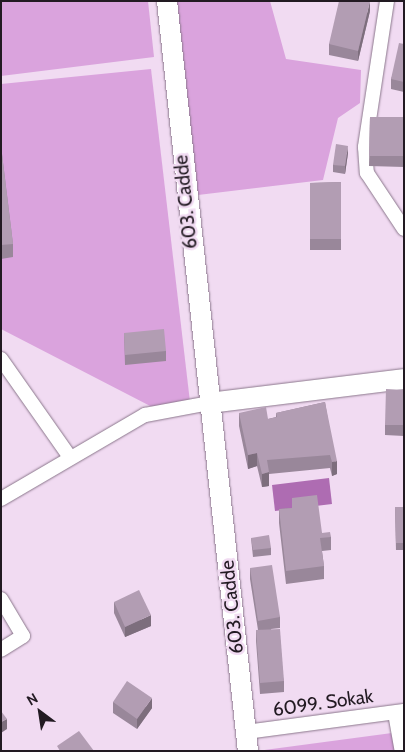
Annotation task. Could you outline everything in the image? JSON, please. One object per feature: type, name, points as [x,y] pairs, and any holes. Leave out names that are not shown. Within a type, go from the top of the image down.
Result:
[{"type":"street","name":"603. Cadde","points":[[166,1],[247,742]]},
{"type":"street","points":[[387,1],[365,147],[367,173],[404,229]]},
{"type":"street","points":[[1,359],[70,457]]},
{"type":"street","points":[[1,499],[70,457],[145,415],[209,403],[404,379]]},
{"type":"street","points":[[1,599],[23,636],[1,650]]},
{"type":"street","points":[[400,712],[402,751]]},
{"type":"street","name":"6099. Sokak","points":[[247,742],[400,712]]},
{"type":"shaded area","points":[[1,1],[148,1],[154,57],[1,76]]},
{"type":"shaded area","points":[[176,1],[270,1],[286,59],[361,70],[360,103],[338,118],[323,180],[198,195]]},
{"type":"shaded area","points":[[151,69],[190,402],[156,409],[1,329],[1,84]]},
{"type":"shaded area","points":[[329,478],[332,504],[275,511],[272,485]]},
{"type":"shaded area","points":[[392,733],[395,751],[257,751]]},
{"type":"building","points":[[339,1],[370,1],[358,51],[329,44]]},
{"type":"building","points":[[399,43],[404,44],[404,82],[391,79]]},
{"type":"building","points":[[370,117],[404,117],[404,156],[369,156]]},
{"type":"building","points":[[336,144],[348,146],[345,166],[333,165]]},
{"type":"building","points":[[1,146],[13,244],[1,245]]},
{"type":"building","points":[[341,182],[341,239],[310,239],[310,183]]},
{"type":"building","points":[[164,329],[166,351],[125,355],[124,333]]},
{"type":"building","points":[[386,389],[404,390],[404,425],[385,425]]},
{"type":"building","points":[[325,402],[337,461],[332,462],[330,455],[267,460],[269,472],[262,474],[257,453],[248,455],[239,413],[266,407],[268,419],[277,417],[276,413]]},
{"type":"building","points":[[317,495],[322,533],[330,532],[331,537],[320,538],[324,566],[286,571],[279,509],[292,508],[292,498]]},
{"type":"building","points":[[395,507],[404,507],[404,543],[396,543]]},
{"type":"building","points":[[269,535],[271,548],[253,550],[251,538]]},
{"type":"building","points":[[272,565],[280,617],[258,621],[250,568]]},
{"type":"building","points":[[139,590],[151,615],[125,627],[114,602]]},
{"type":"building","points":[[280,629],[284,681],[260,683],[256,630]]},
{"type":"building","points":[[127,681],[152,698],[137,719],[113,702]]},
{"type":"building","points":[[1,711],[7,719],[1,722]]},
{"type":"building","points":[[79,731],[94,751],[60,751],[57,746]]}]
